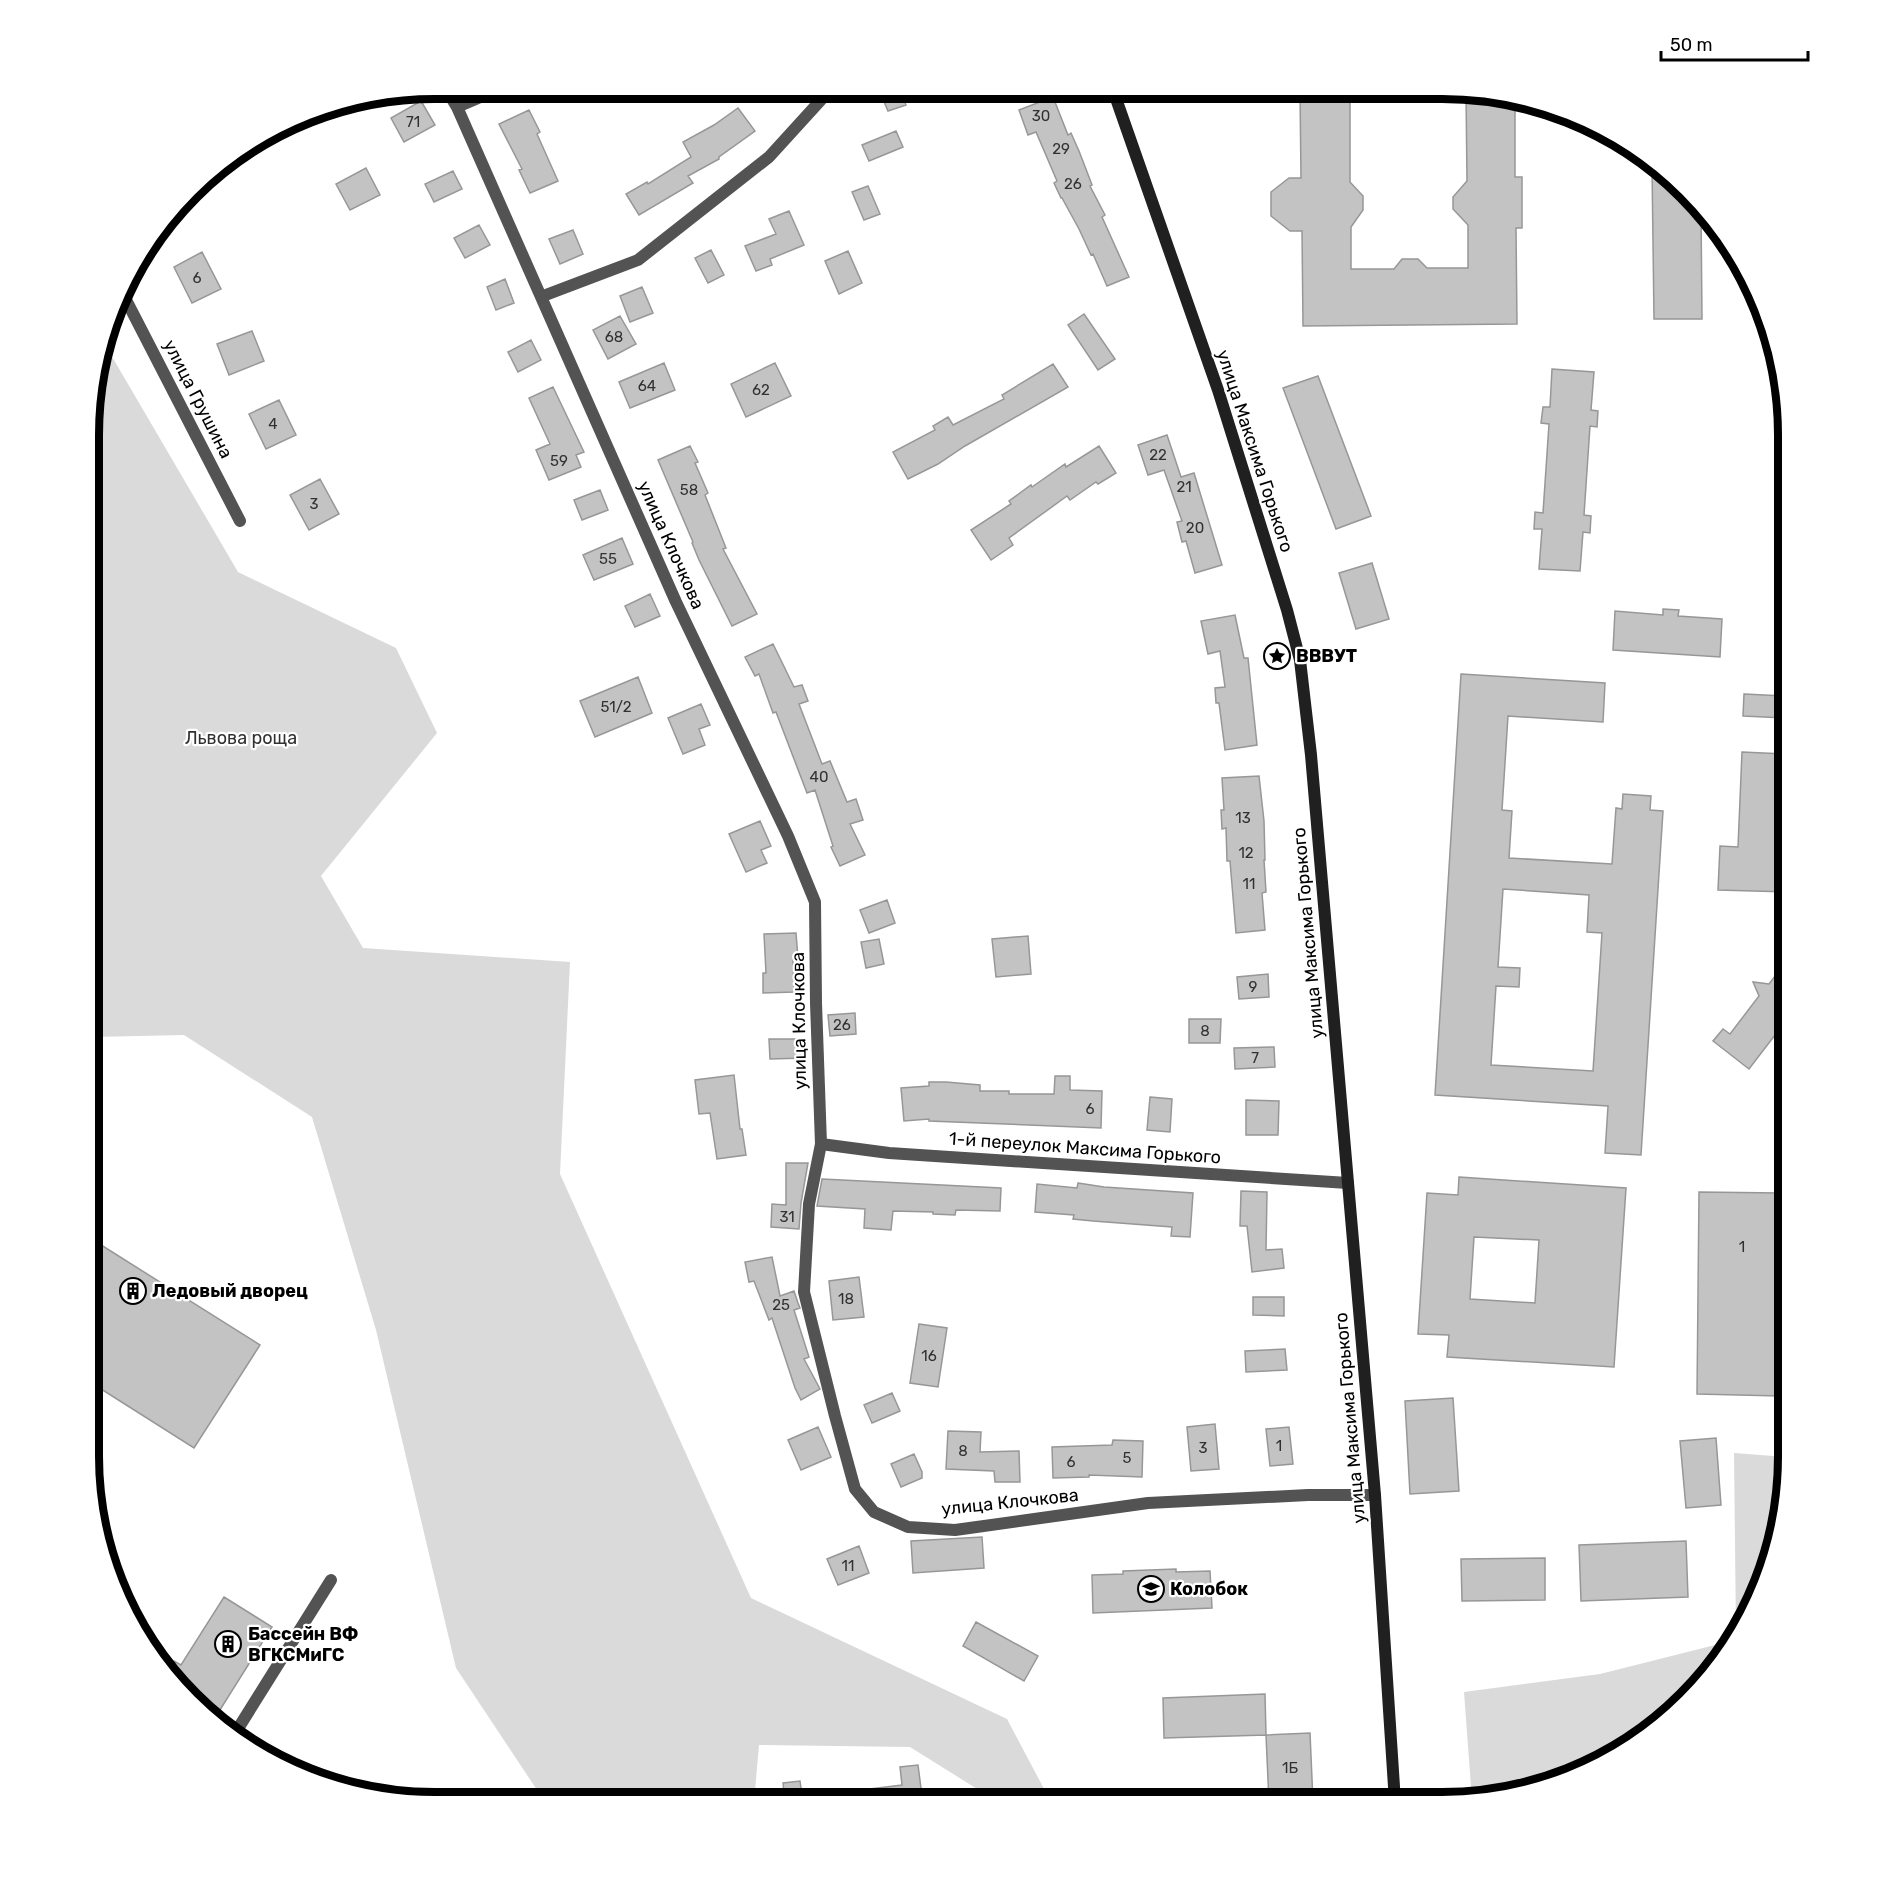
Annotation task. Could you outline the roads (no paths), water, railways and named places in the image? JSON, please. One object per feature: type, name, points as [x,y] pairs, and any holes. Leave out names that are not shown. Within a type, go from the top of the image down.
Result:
[{"type":"main road","name":"улица Максима Горького","points":[[1116,99],[1218,390],[1287,610],[1300,660],[1311,755],[1375,1495],[1394,1792]]},
{"type":"street","name":"улица Клочкова","points":[[453,99],[543,296],[676,602],[788,836],[815,902],[821,1144],[809,1203],[804,1292],[855,1489],[874,1512],[908,1527],[956,1530],[1148,1503],[1308,1495],[1375,1495]]},
{"type":"street","points":[[457,107],[476,99]]},
{"type":"street","points":[[543,296],[638,260],[770,157],[822,99]]},
{"type":"street","name":"улица Грушина","points":[[127,302],[240,521]]},
{"type":"street","name":"1-й переулок Максима Горького","points":[[821,1144],[889,1153],[1348,1183]]},
{"type":"street","points":[[238,1728],[331,1580]]},
{"type":"place","name":"ВВВУТ","points":[[1277,656]]},
{"type":"place","name":"Ледовый дворец","points":[[133,1291]]},
{"type":"place","name":"Колобок","points":[[1151,1589]]},
{"type":"place","name":"Бассейн ВФ ВГКСМиГС","points":[[228,1644]]},
{"type":"park label","name":"Львова роща","points":[[241,738]]}]
